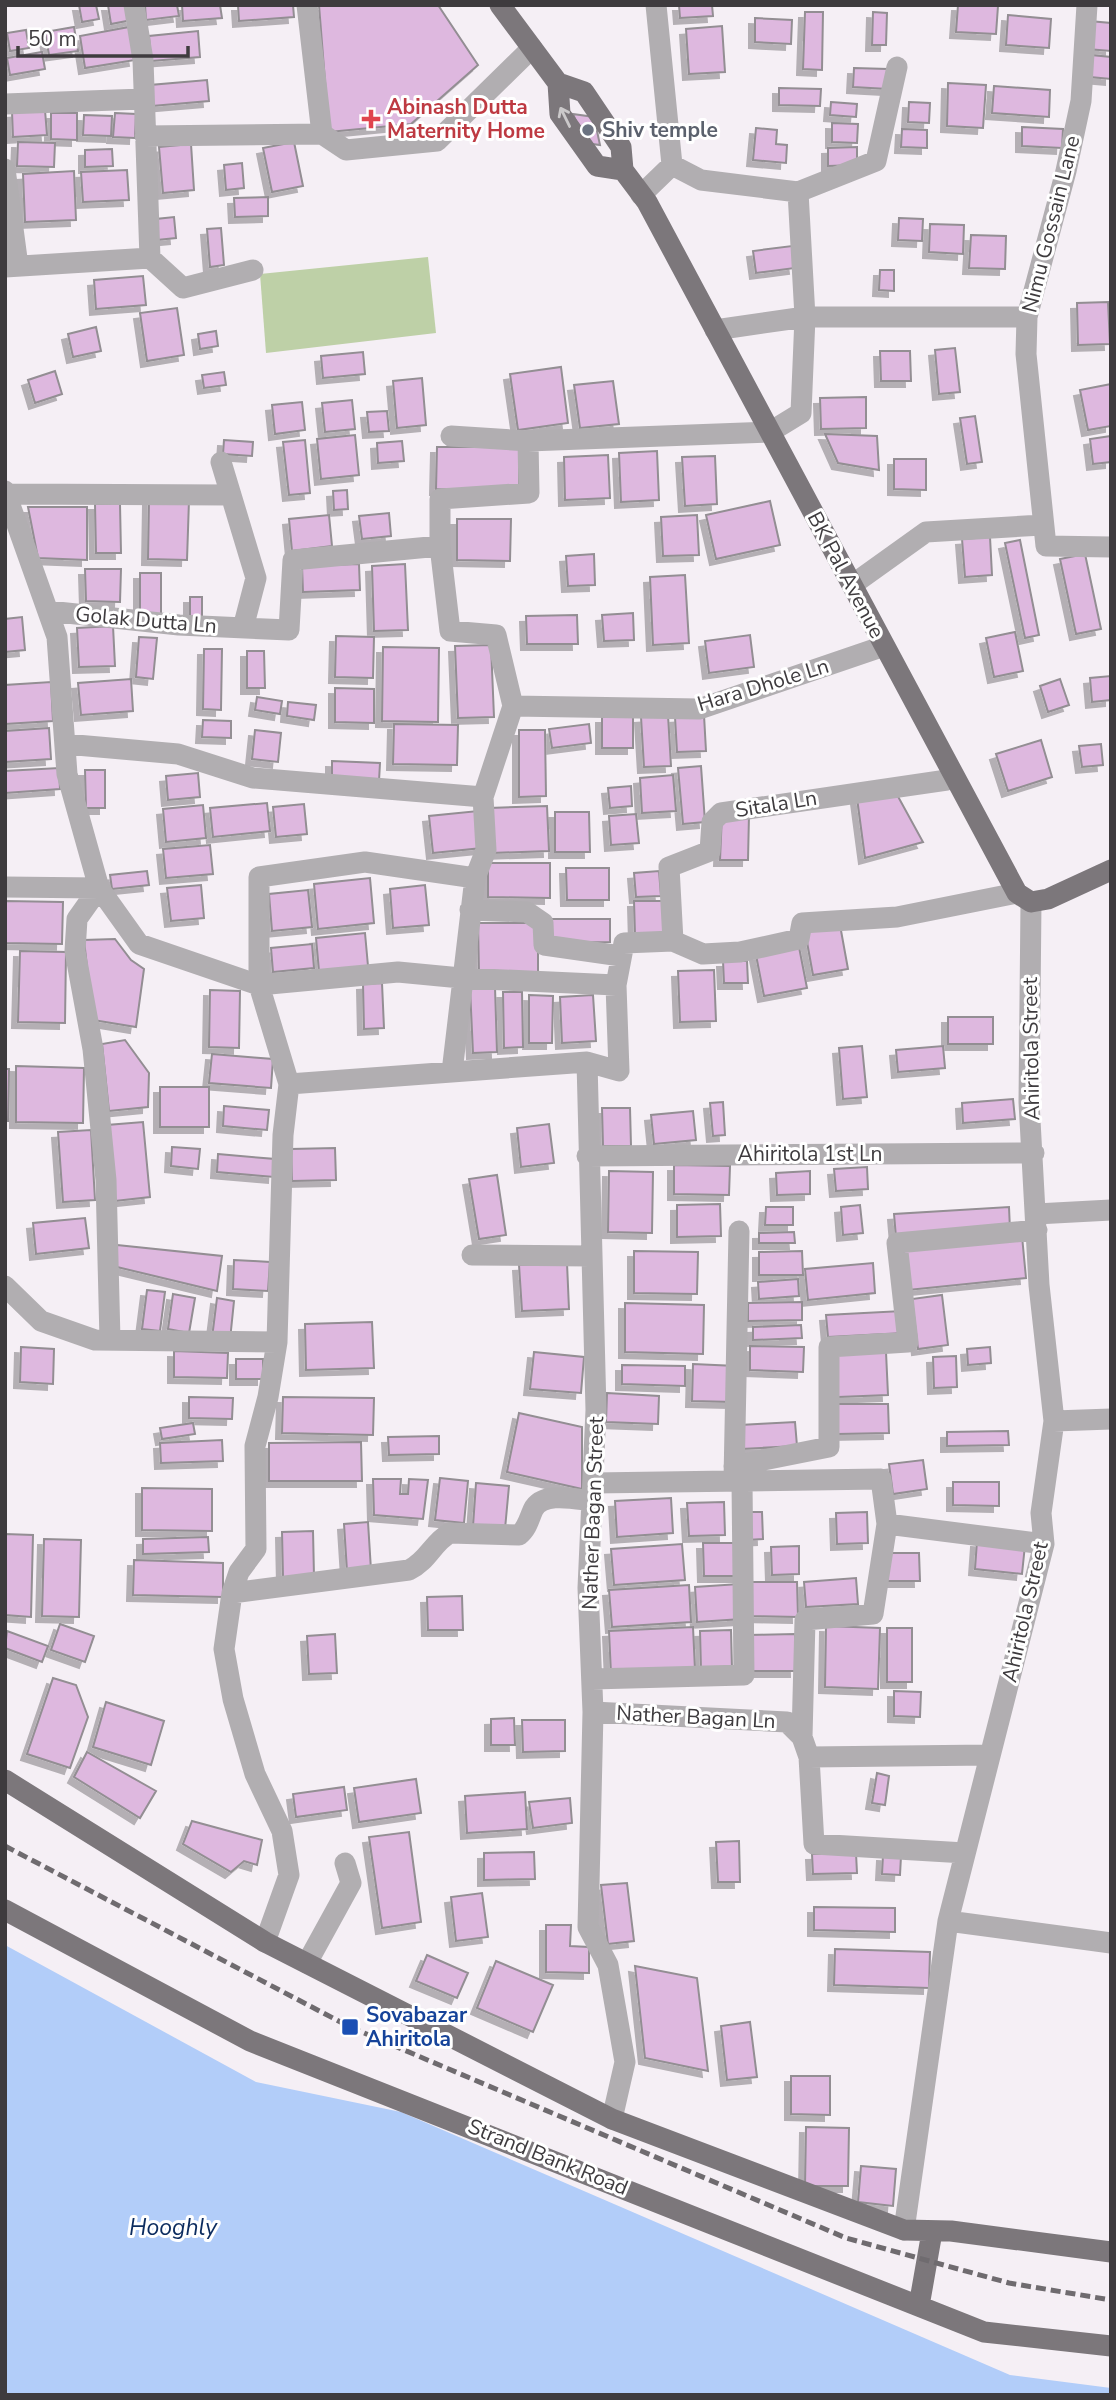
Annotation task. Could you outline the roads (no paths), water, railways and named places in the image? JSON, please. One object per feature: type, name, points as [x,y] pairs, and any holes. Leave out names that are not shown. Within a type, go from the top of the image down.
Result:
[{"type":"main road","name":"BK Pal Avenue","points":[[500,5],[558,83],[560,114],[597,166],[623,170]]},
{"type":"main road","name":"BK Pal Avenue","points":[[558,83],[584,92],[621,147],[623,170],[641,195],[884,646],[1024,897]]},
{"type":"main road","points":[[1024,897],[1048,899],[1111,870]]},
{"type":"main road","points":[[5,1780],[265,1942],[612,2119],[904,2230],[951,2231],[1111,2252]]},
{"type":"main road","name":"Strand Bank Road","points":[[5,1910],[250,2041],[984,2332],[1111,2346]]},
{"type":"main road","points":[[919,2306],[932,2232]]},
{"type":"street","points":[[134,5],[143,60],[150,258],[183,288],[253,270]]},
{"type":"street","points":[[307,5],[322,134]]},
{"type":"street","points":[[656,5],[672,165]]},
{"type":"street","name":"Nimu Gossain Lane","points":[[1042,525],[1026,354],[1027,317],[1066,171],[1081,102],[1087,5]]},
{"type":"street","points":[[145,136],[322,134],[346,150],[437,141],[532,48]]},
{"type":"street","points":[[672,165],[701,180],[799,192],[876,161],[897,67]]},
{"type":"street","points":[[5,104],[143,99]]},
{"type":"street","points":[[641,195],[672,165]]},
{"type":"street","points":[[5,169],[11,267],[150,258]]},
{"type":"street","points":[[451,436],[528,441],[770,432],[801,413],[805,317],[799,192]]},
{"type":"street","points":[[715,330],[805,317],[1027,317]]},
{"type":"street","points":[[452,1072],[470,910],[475,878],[486,850],[484,797],[513,706],[496,635],[450,631],[440,547],[440,499],[529,493],[528,441]]},
{"type":"street","points":[[221,462],[256,578],[243,628]]},
{"type":"street","points":[[231,495],[6,493],[9,514],[57,637],[67,774],[99,888],[139,944],[259,985],[398,972],[461,978],[616,985]]},
{"type":"street","points":[[852,585],[926,532],[1042,525],[1046,546],[1111,547]]},
{"type":"street","name":"Golak Dutta Ln","points":[[48,611],[179,625],[289,629],[293,560],[440,547]]},
{"type":"street","name":"Hara Dhole Ln","points":[[513,706],[699,709],[884,646]]},
{"type":"street","points":[[65,744],[178,754],[253,779],[484,797]]},
{"type":"street","name":"Sitala Ln","points":[[673,941],[669,867],[710,851],[712,822],[721,813],[947,780]]},
{"type":"street","points":[[265,1942],[289,1875],[282,1831],[255,1774],[233,1699],[224,1649],[232,1592],[239,1572],[256,1549],[255,1446],[268,1397],[277,1342],[283,1135],[289,1084],[259,985],[258,877],[365,862],[475,878]]},
{"type":"street","points":[[5,887],[99,888]]},
{"type":"street","points":[[99,888],[77,919],[75,951],[93,1049],[106,1180],[110,1340]]},
{"type":"street","points":[[470,910],[527,912],[543,923],[544,945],[623,950],[673,941],[703,954],[740,952],[799,939],[802,923],[897,917],[1024,897]]},
{"type":"street","name":"Ahiritola Street","points":[[904,2230],[948,1921],[1044,1544],[1041,1513],[1054,1421],[1030,1102],[1024,897]]},
{"type":"street","points":[[289,1084],[587,1062],[619,1071],[616,985],[623,950]]},
{"type":"street","name":"Nather Bagan Street","points":[[587,1062],[587,1156],[596,1410],[588,1588],[593,1712],[588,1927],[608,1965],[625,2062],[612,2119]]},
{"type":"street","name":"Ahiritola 1st Ln","points":[[587,1156],[1034,1153]]},
{"type":"street","points":[[737,1476],[829,1447],[829,1347],[908,1342],[897,1243],[1111,1210]]},
{"type":"street","points":[[592,1679],[744,1675],[737,1476],[739,1231]]},
{"type":"street","points":[[472,1255],[591,1256]]},
{"type":"street","points":[[5,1286],[41,1321],[95,1339],[277,1342]]},
{"type":"street","points":[[1054,1421],[1111,1419]]},
{"type":"street","points":[[232,1592],[409,1570],[421,1565],[441,1538],[450,1533],[519,1535],[524,1531],[535,1505],[543,1499],[737,1476],[881,1479],[887,1524],[873,1614],[805,1620],[805,1747],[814,1844],[965,1853]]},
{"type":"street","points":[[887,1524],[1044,1544]]},
{"type":"street","name":"Nather Bagan Ln","points":[[593,1712],[788,1722],[805,1747],[989,1755]]},
{"type":"street","points":[[307,1964],[351,1883],[345,1863]]},
{"type":"street","points":[[948,1921],[1111,1943]]},
{"type":"water","name":"Hooghly","points":[[5,1945],[256,2082],[401,2112],[1010,2375],[1111,2388],[1111,2395],[5,2395]]},
{"type":"railway","points":[[5,1846],[350,2027],[846,2238],[1009,2283],[1111,2300]]},
{"type":"place","name":"Abinash Dutta Maternity Home","points":[[371,119]]},
{"type":"place","name":"Shiv temple","points":[[588,130]]},
{"type":"place","name":"Sovabazar Ahiritola","points":[[350,2027]]}]
